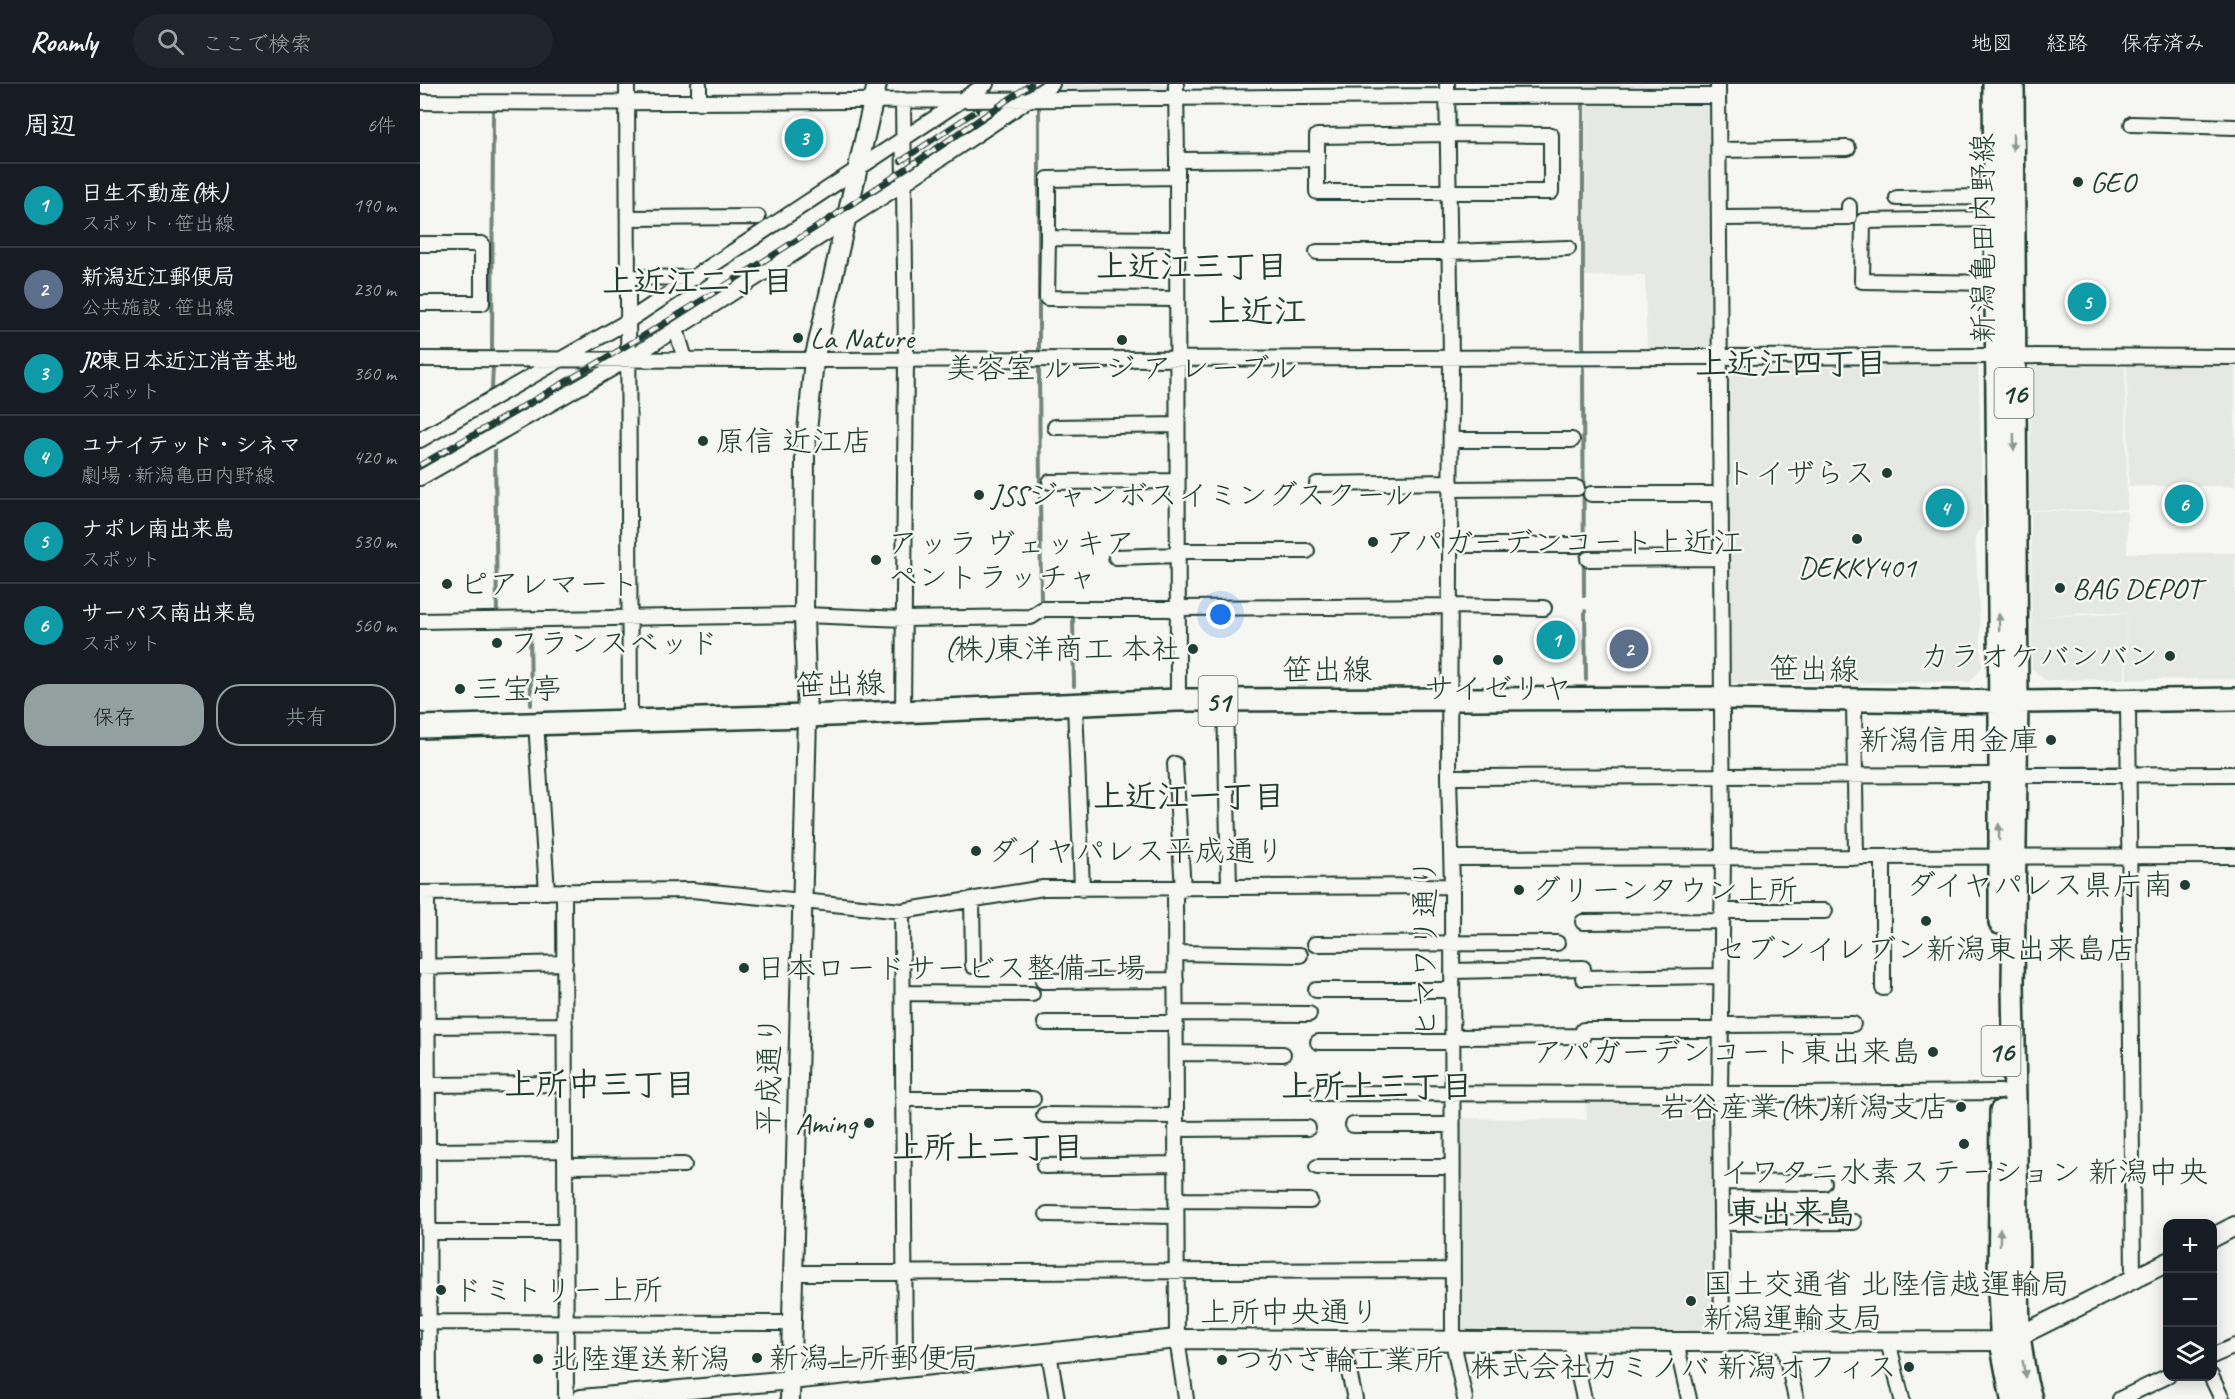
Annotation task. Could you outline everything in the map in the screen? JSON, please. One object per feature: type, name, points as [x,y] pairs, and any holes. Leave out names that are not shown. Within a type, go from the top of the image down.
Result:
[{"type":"main road","name":"新潟亀田内野線","points":[[1994,84],[1996,283],[2005,356]]},
{"type":"main road","name":"新潟亀田内野線","points":[[2013,84],[2005,356],[2008,857],[2001,1092],[1999,1291],[2010,1339],[2031,1399]]},
{"type":"main road","name":"笹出線","points":[[420,727],[807,716],[1178,700],[1722,698],[2128,702],[2235,699]]},
{"type":"main road","name":"新潟亀田内野線","points":[[2008,857],[2013,984],[2010,1339],[2012,1399]]},
{"type":"street","points":[[627,84],[630,720]]},
{"type":"street","points":[[699,84],[699,103]]},
{"type":"street","points":[[420,440],[628,321],[986,84]]},
{"type":"street","points":[[420,478],[629,359],[904,183],[1052,84]]},
{"type":"street","name":"ヒマワリ通り","points":[[1447,90],[1451,357],[1449,777],[1452,858],[1452,1270],[1453,1341],[1465,1399]]},
{"type":"street","points":[[420,102],[699,103],[876,92],[903,100],[964,100],[1031,99],[1176,91],[1718,90],[1723,777],[1720,1093],[1722,1341]]},
{"type":"street","points":[[1176,91],[1178,700]]},
{"type":"street","name":"平成通り","points":[[790,1399],[807,716],[804,615],[805,452],[814,360],[876,92]]},
{"type":"street","points":[[903,100],[906,360],[903,712]]},
{"type":"street","points":[[2132,124],[2235,127]]},
{"type":"street","points":[[1551,135],[1551,192],[1317,192],[1317,159],[1317,136],[1551,135]]},
{"type":"street","points":[[1719,150],[1848,148]]},
{"type":"street","points":[[1177,160],[1317,159]]},
{"type":"street","points":[[1177,177],[1048,179],[1047,298],[1177,299]]},
{"type":"street","points":[[1897,198],[1995,197]]},
{"type":"street","points":[[1719,218],[1849,217],[1850,206]]},
{"type":"street","points":[[628,218],[758,217]]},
{"type":"street","points":[[1995,219],[1863,221],[1862,282],[1996,283]]},
{"type":"street","points":[[1048,238],[1177,238]]},
{"type":"street","points":[[420,244],[482,244],[482,303],[420,303]]},
{"type":"street","points":[[1317,252],[1448,252],[1568,248]]},
{"type":"street","points":[[628,277],[694,278]]},
{"type":"street","points":[[676,329],[685,359]]},
{"type":"street","points":[[420,359],[2235,357]]},
{"type":"street","points":[[1055,428],[1177,425]]},
{"type":"street","points":[[1451,440],[1572,440]]},
{"type":"street","points":[[1050,482],[1177,481]]},
{"type":"street","points":[[1317,484],[1577,488]]},
{"type":"street","points":[[1591,494],[1720,494]]},
{"type":"street","points":[[1450,545],[1579,545]]},
{"type":"street","points":[[1116,557],[1178,553],[1307,551]]},
{"type":"street","points":[[1588,559],[1721,558]]},
{"type":"street","points":[[420,621],[804,615],[904,619],[1031,617],[1043,609],[1450,606],[1544,608]]},
{"type":"street","points":[[1854,700],[1856,858]]},
{"type":"street","points":[[1225,701],[1229,887]]},
{"type":"street","points":[[2128,702],[2133,1279]]},
{"type":"street","points":[[1075,704],[1082,889]]},
{"type":"street","points":[[536,722],[547,892]]},
{"type":"street","points":[[1175,764],[1179,889],[1175,1018],[1177,1339],[1186,1399]]},
{"type":"street","points":[[1449,777],[2235,774]]},
{"type":"street","points":[[1452,858],[2235,856]]},
{"type":"street","points":[[1883,858],[1883,988]]},
{"type":"street","points":[[429,1399],[425,1322],[423,1175],[425,1082],[423,893],[692,890],[902,911],[1043,888],[1452,886]]},
{"type":"street","points":[[564,891],[566,1399]]},
{"type":"street","points":[[972,899],[973,966]]},
{"type":"street","points":[[902,911],[905,1368]]},
{"type":"street","points":[[1583,922],[1825,911]]},
{"type":"street","points":[[1315,944],[1557,943]]},
{"type":"street","points":[[1176,953],[1300,955]]},
{"type":"street","points":[[423,967],[565,963]]},
{"type":"street","points":[[1452,971],[1721,976]]},
{"type":"street","points":[[1043,981],[1176,980]]},
{"type":"street","points":[[1316,990],[1452,990]]},
{"type":"street","points":[[903,993],[1032,994]]},
{"type":"street","points":[[1045,1023],[1309,1014]]},
{"type":"street","points":[[424,1022],[565,1025]]},
{"type":"street","points":[[1318,1042],[1853,1024]]},
{"type":"street","points":[[1176,1053],[1283,1054]]},
{"type":"street","points":[[425,1082],[564,1084]]},
{"type":"street","points":[[1317,1093],[2001,1092]]},
{"type":"street","points":[[903,1099],[1033,1099]]},
{"type":"street","points":[[1044,1115],[1308,1128]]},
{"type":"street","points":[[1353,1125],[1452,1125]]},
{"type":"street","points":[[425,1146],[565,1150]]},
{"type":"street","points":[[1044,1166],[1176,1164]]},
{"type":"street","points":[[565,1166],[684,1165]]},
{"type":"street","points":[[1317,1167],[1452,1167]]},
{"type":"street","points":[[1721,1182],[1824,1183]]},
{"type":"street","points":[[1176,1200],[1310,1201]]},
{"type":"street","points":[[1047,1214],[1176,1216]]},
{"type":"street","points":[[1721,1223],[1854,1222]]},
{"type":"street","points":[[2217,1235],[2235,1226]]},
{"type":"street","points":[[434,1232],[565,1232]]},
{"type":"street","points":[[2010,1339],[2163,1264]]},
{"type":"street","points":[[793,1273],[1452,1270]]},
{"type":"street","points":[[425,1322],[792,1323]]},
{"type":"street","name":"上所中央通り","points":[[581,1399],[644,1396],[1177,1339],[1676,1342],[2010,1339]]},
{"type":"street","points":[[1342,1341],[1354,1399]]},
{"type":"street","points":[[1571,1341],[1584,1399]]},
{"type":"street","points":[[1783,1341],[1796,1399]]},
{"type":"street","points":[[1888,1341],[1902,1399]]},
{"type":"street","points":[[1676,1342],[1689,1399]]},
{"type":"street","points":[[2217,1354],[2235,1346]]},
{"type":"street","points":[[1049,1353],[1057,1399]]},
{"type":"street","points":[[2120,1399],[2163,1379]]},
{"type":"street","points":[[2213,1381],[2222,1399]]},
{"type":"shaded area","points":[[1064,84],[1169,84],[1169,93],[1048,95]]},
{"type":"shaded area","points":[[1586,84],[1715,84],[1713,354],[1647,354],[1645,275],[1585,276]]},
{"type":"shaded area","name":"DEKKY401","points":[[1978,364],[1983,526],[1975,536],[1982,668],[1970,682],[1726,683],[1726,370]]},
{"type":"shaded area","points":[[2235,365],[2235,486],[2129,486],[2127,366]]},
{"type":"shaded area","points":[[2031,366],[2125,367],[2127,509],[2030,510]]},
{"type":"shaded area","points":[[2031,511],[2127,511],[2127,553],[2235,553],[2235,679],[2127,679],[2126,602],[2126,613],[2101,612],[2037,617],[2126,614],[2125,679],[2045,680],[2032,668]]},
{"type":"shaded area","name":"国土交通省 北陸信越運輸局 新潟運輸支局","points":[[1586,1097],[1716,1097],[1718,1331],[1459,1329],[1457,1118],[1587,1120]]},
{"type":"waterway","points":[[1581,101],[1583,101],[1583,350]]},
{"type":"waterway","points":[[1039,354],[1039,105],[1042,105]]},
{"type":"waterway","points":[[492,355],[493,109]]},
{"type":"waterway","points":[[492,388],[493,366]]},
{"type":"waterway","points":[[1041,606],[1039,366],[1045,366]]},
{"type":"waterway","points":[[1067,366],[1074,366]]},
{"type":"waterway","points":[[1083,366],[1092,366]]},
{"type":"waterway","points":[[1143,366],[1167,366]]},
{"type":"waterway","points":[[1101,368],[1110,367]]},
{"type":"waterway","points":[[1120,367],[1133,367]]},
{"type":"waterway","points":[[1583,368],[1584,596]]},
{"type":"waterway","points":[[495,451],[497,615]]},
{"type":"waterway","points":[[1585,611],[1586,680]]},
{"type":"waterway","points":[[1070,615],[1073,615],[1074,686]]},
{"type":"waterway","points":[[528,624],[530,624],[531,705]]},
{"type":"railway","points":[[420,465],[581,373],[700,301],[850,205],[1031,84]]},
{"type":"railway","points":[[901,161],[976,111]]},
{"type":"place","name":"JR東日本近江消音基地","points":[[804,138]]},
{"type":"place","name":"GEO","points":[[2078,182]]},
{"type":"place","name":"ナポレ南出来島","points":[[2087,302]]},
{"type":"place","name":"La Nature","points":[[798,338]]},
{"type":"place","name":"美容室 ルージ ア レーブル","points":[[1122,340]]},
{"type":"place","name":"原信 近江店","points":[[703,441]]},
{"type":"place","name":"トイザらス","points":[[1887,473]]},
{"type":"place","name":"JSSジャンボスイミングスクール","points":[[979,495]]},
{"type":"place","name":"サーパス南出来島","points":[[2184,504]]},
{"type":"place","name":"ユナイテッド・シネマ","points":[[1945,508]]},
{"type":"place","name":"DEKKY401","points":[[1857,539]]},
{"type":"place","name":"アパガーデンコート上近江","points":[[1373,542]]},
{"type":"place","name":"アッラ ヴェッキア ペントラッチャ","points":[[876,560]]},
{"type":"place","name":"ピアレマート","points":[[447,584]]},
{"type":"place","name":"BAG DEPOT","points":[[2060,588]]},
{"type":"place","name":"日生不動産(株)","points":[[1556,640]]},
{"type":"place","name":"フランスベッド","points":[[497,643]]},
{"type":"place","name":"(株)東洋商工 本社","points":[[1193,649]]},
{"type":"place","name":"新潟近江郵便局","points":[[1629,649]]},
{"type":"place","name":"カラオケバンバン","points":[[2170,656]]},
{"type":"place","name":"サイゼリヤ","points":[[1498,660]]},
{"type":"place","name":"三宝亭","points":[[460,689]]},
{"type":"place","name":"新潟信用金庫","points":[[2051,740]]},
{"type":"place","name":"ダイヤパレス平成通り","points":[[976,851]]},
{"type":"place","name":"ダイヤパレス県庁南","points":[[2185,885]]},
{"type":"place","name":"グリーンタウン上所","points":[[1519,890]]},
{"type":"place","name":"セブンイレブン新潟東出来島店","points":[[1926,921]]},
{"type":"place","name":"日本ロードサービス整備工場","points":[[744,968]]},
{"type":"place","name":"アパガーデンコート東出来島","points":[[1933,1052]]},
{"type":"place","name":"岩谷産業(株)新潟支店","points":[[1961,1107]]},
{"type":"place","name":"Aming","points":[[869,1123]]},
{"type":"place","name":"イワタニ水素ステーション 新潟中央","points":[[1964,1144]]},
{"type":"place","name":"ドミトリー上所","points":[[441,1290]]},
{"type":"place","name":"国土交通省 北陸信越運輸局 新潟運輸支局","points":[[1691,1301]]},
{"type":"place","name":"新潟上所郵便局","points":[[757,1358]]},
{"type":"place","name":"北陸運送新潟","points":[[538,1359]]},
{"type":"place","name":"つかさ輪工業所","points":[[1222,1360]]},
{"type":"place","name":"株式会社カミノバ 新潟オフィス","points":[[1909,1367]]},
{"type":"district","name":"上近江三丁目","points":[[1192,266]]},
{"type":"district","name":"上近江二丁目","points":[[698,281]]},
{"type":"district","name":"上近江","points":[[1257,310]]},
{"type":"district","name":"上近江四丁目","points":[[1791,363]]},
{"type":"district","name":"上近江一丁目","points":[[1189,796]]},
{"type":"district","name":"上所中三丁目","points":[[600,1084]]},
{"type":"district","name":"上所上三丁目","points":[[1377,1086]]},
{"type":"district","name":"上所上二丁目","points":[[988,1147]]},
{"type":"district","name":"東出来島","points":[[1792,1212]]}]
